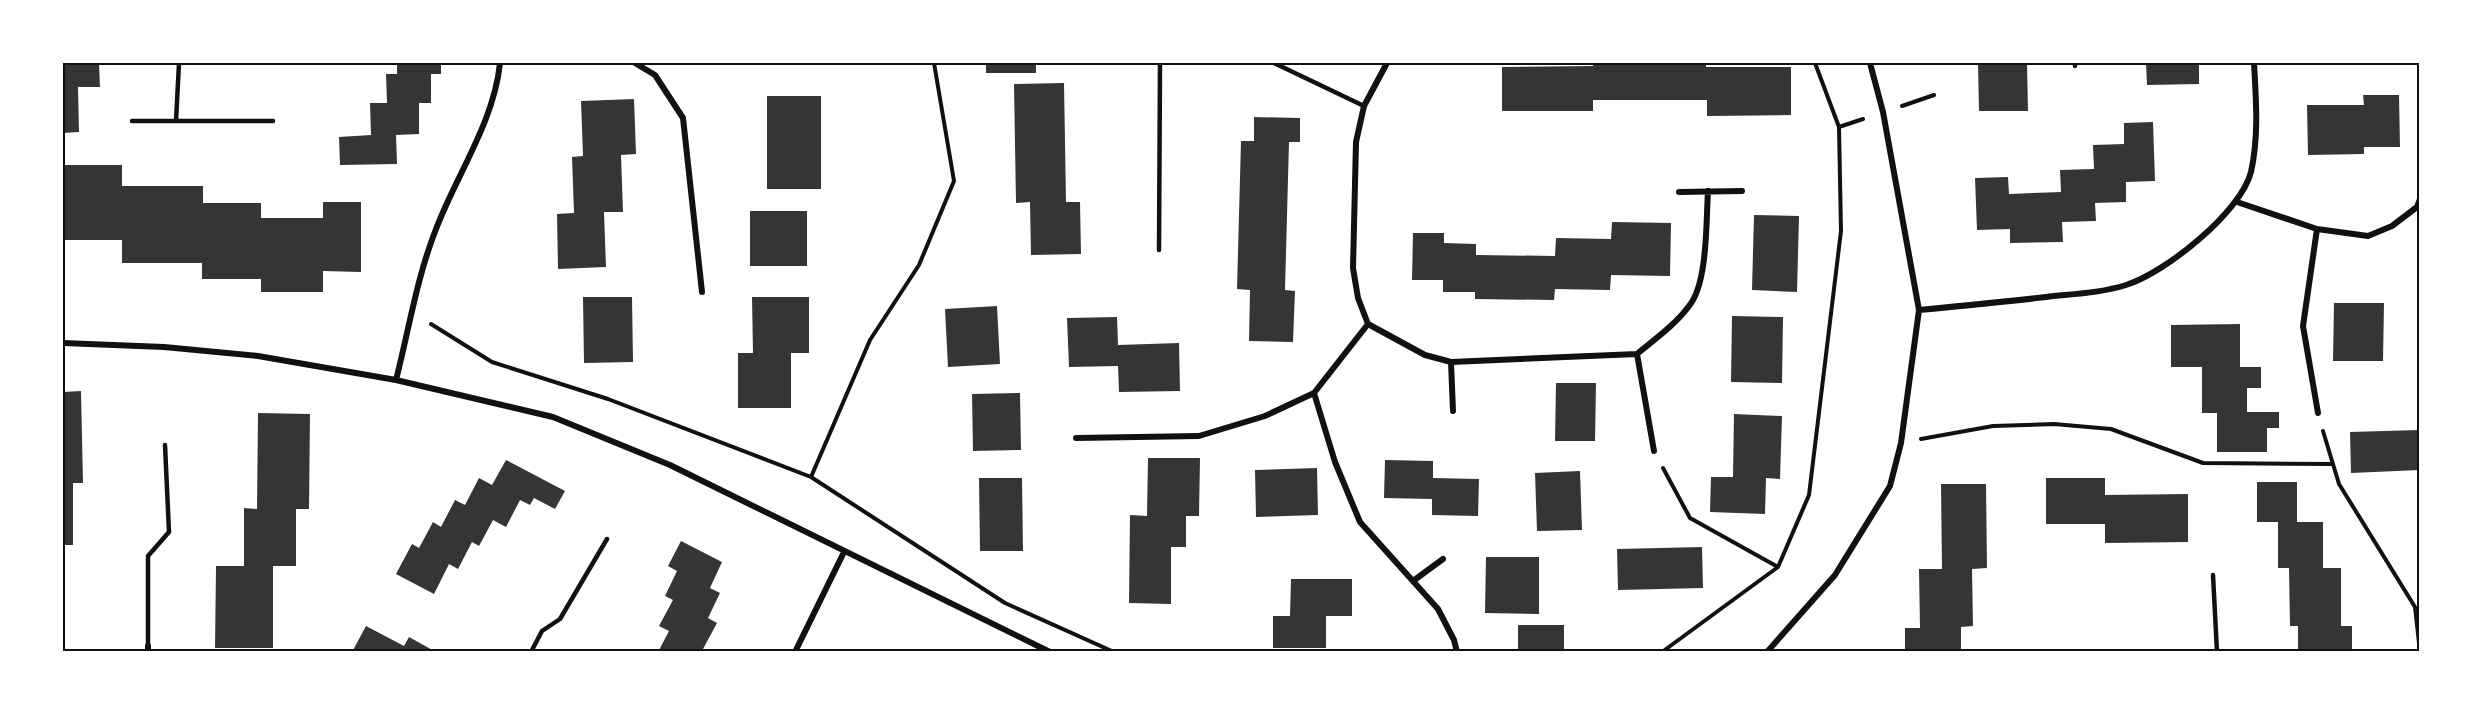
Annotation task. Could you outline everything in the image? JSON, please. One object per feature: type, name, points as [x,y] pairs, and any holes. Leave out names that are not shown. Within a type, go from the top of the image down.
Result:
[{"type":"street","points":[[396,380],[424,264],[437,227],[475,145],[498,85],[500,63]]},
{"type":"street","points":[[635,63],[655,75],[683,118],[702,292]]},
{"type":"street","points":[[1387,63],[1364,106],[1356,142],[1353,268],[1358,298],[1368,324],[1425,355],[1451,362],[1637,354],[1668,329],[1691,304],[1702,275],[1708,191]]},
{"type":"street","points":[[1767,652],[1835,575],[1890,486],[1901,443],[1919,310],[1883,112],[1870,63]]},
{"type":"street","points":[[1919,310],[2080,293],[2127,285],[2159,268],[2207,233],[2237,202],[2250,173],[2258,120],[2254,63]]},
{"type":"street","points":[[1679,192],[1742,191]]},
{"type":"street","points":[[2237,202],[2317,229],[2368,236],[2392,226],[2417,207],[2420,199]]},
{"type":"street","points":[[2317,229],[2303,326],[2318,413]]},
{"type":"street","points":[[1076,438],[1199,436],[1265,416],[1314,393],[1368,324]]},
{"type":"street","points":[[63,343],[164,347],[258,356],[396,380],[553,417],[670,465],[1050,652]]},
{"type":"street","points":[[1637,354],[1654,451]]},
{"type":"street","points":[[1451,362],[1453,411]]},
{"type":"street","points":[[1314,393],[1335,462],[1360,522],[1438,609],[1454,640],[1457,652]]},
{"type":"street","points":[[795,652],[844,552]]},
{"type":"street","points":[[1413,581],[1443,559]]},
{"type":"lane","points":[[176,121],[179,63]]},
{"type":"lane","points":[[1159,250],[1160,63]]},
{"type":"lane","points":[[1274,63],[1364,106]]},
{"type":"lane","points":[[132,121],[273,121]]},
{"type":"lane","points":[[148,649],[148,556],[169,532],[165,445]]},
{"type":"lane","points":[[531,652],[542,630],[561,619],[607,539]]},
{"type":"lane","points":[[2213,575],[2217,652]]},
{"type":"path","points":[[811,477],[870,340],[919,265],[954,181],[934,63]]},
{"type":"path","points":[[1662,652],[1778,567],[1809,495],[1841,231],[1839,127],[1815,63]]},
{"type":"path","points":[[411,317],[437,326],[492,362],[608,399],[811,477],[1005,603],[1114,652]]},
{"type":"path","points":[[2318,413],[2339,484],[2415,607],[2420,652]]},
{"type":"path","points":[[1901,443],[1993,426],[2054,424],[2110,429],[2203,463],[2333,464]]},
{"type":"path","points":[[1654,451],[1690,518],[1778,567]]},
{"type":"building","points":[[63,63],[99,63],[100,87],[78,87],[79,132],[63,133]]},
{"type":"building","points":[[397,63],[441,63],[441,74],[431,74],[431,103],[419,103],[419,134],[396,135],[397,164],[340,165],[339,137],[371,135],[370,103],[387,103],[386,74],[397,74]]},
{"type":"building","points":[[986,63],[1036,63],[1036,73],[986,73]]},
{"type":"building","points":[[1593,63],[1706,63],[1706,67],[1791,67],[1791,115],[1707,116],[1707,100],[1593,100],[1593,111],[1502,111],[1502,67],[1593,66]]},
{"type":"building","points":[[1978,63],[2027,63],[2028,111],[1979,111]]},
{"type":"building","points":[[2146,63],[2199,63],[2199,84],[2147,85]]},
{"type":"building","points":[[1064,83],[1066,202],[1080,202],[1081,254],[1031,255],[1030,202],[1016,203],[1014,84]]},
{"type":"building","points":[[2363,95],[2399,95],[2400,147],[2364,147],[2364,154],[2308,155],[2307,105],[2364,105]]},
{"type":"building","points":[[767,96],[821,96],[821,189],[767,189]]},
{"type":"building","points":[[634,99],[636,154],[621,155],[623,212],[604,212],[606,267],[558,269],[557,214],[574,213],[572,157],[583,156],[581,101]]},
{"type":"building","points":[[1254,117],[1300,118],[1300,142],[1289,142],[1285,290],[1295,291],[1293,342],[1249,341],[1250,290],[1237,289],[1241,141],[1254,141]]},
{"type":"building","points":[[2153,122],[2155,181],[2126,182],[2126,202],[2095,203],[2096,221],[2062,222],[2063,242],[2010,243],[2010,229],[1977,230],[1975,178],[2008,177],[2009,194],[2061,192],[2060,170],[2094,169],[2093,145],[2124,144],[2124,123]]},
{"type":"building","points":[[63,165],[122,165],[122,186],[203,186],[203,203],[261,203],[261,218],[323,218],[323,202],[361,202],[361,272],[323,271],[323,292],[261,292],[261,279],[202,279],[202,263],[122,263],[122,240],[63,240]]},
{"type":"building","points":[[750,211],[807,211],[807,266],[750,266]]},
{"type":"building","points":[[1754,215],[1799,216],[1797,292],[1752,290]]},
{"type":"building","points":[[1612,222],[1671,223],[1670,276],[1611,275],[1610,290],[1555,289],[1554,300],[1475,299],[1475,292],[1443,292],[1443,280],[1412,280],[1413,233],[1444,233],[1444,243],[1476,244],[1476,255],[1555,256],[1556,238],[1611,239]]},
{"type":"building","points":[[583,297],[632,297],[633,362],[584,363]]},
{"type":"building","points":[[752,297],[809,297],[809,353],[791,353],[791,408],[738,408],[738,353],[753,353]]},
{"type":"building","points":[[2334,303],[2384,303],[2383,361],[2333,361]]},
{"type":"building","points":[[997,306],[1000,364],[948,367],[945,309]]},
{"type":"building","points":[[1732,316],[1783,317],[1782,383],[1731,382]]},
{"type":"building","points":[[1117,317],[1118,345],[1179,343],[1180,391],[1119,392],[1118,366],[1069,367],[1067,318]]},
{"type":"building","points":[[2240,324],[2240,367],[2261,367],[2261,388],[2247,388],[2247,412],[2279,412],[2279,428],[2267,428],[2267,452],[2217,452],[2217,413],[2202,413],[2202,367],[2171,367],[2171,325]]},
{"type":"building","points":[[1556,383],[1596,383],[1595,441],[1555,441]]},
{"type":"building","points":[[81,391],[83,483],[73,483],[73,545],[63,545],[63,392]]},
{"type":"building","points":[[1020,393],[1021,450],[973,451],[972,394]]},
{"type":"building","points":[[258,413],[310,414],[309,509],[296,509],[296,566],[273,566],[273,648],[215,648],[216,566],[244,566],[244,508],[257,509]]},
{"type":"building","points":[[1734,414],[1782,416],[1780,479],[1766,478],[1765,514],[1710,512],[1711,477],[1733,477]]},
{"type":"building","points":[[2420,430],[2420,470],[2351,473],[2350,432]]},
{"type":"building","points":[[1148,458],[1200,458],[1199,516],[1186,516],[1186,547],[1171,547],[1171,604],[1129,603],[1130,515],[1147,516]]},
{"type":"building","points":[[506,460],[565,491],[555,509],[534,498],[530,505],[520,500],[506,527],[493,520],[479,546],[472,542],[458,569],[449,564],[434,594],[396,574],[412,544],[419,548],[433,522],[441,527],[455,500],[465,505],[479,478],[492,485]]},
{"type":"building","points":[[1385,460],[1433,461],[1433,478],[1479,479],[1478,516],[1432,515],[1432,499],[1384,498]]},
{"type":"building","points":[[1317,468],[1318,515],[1256,517],[1255,470]]},
{"type":"building","points":[[1580,471],[1582,530],[1537,531],[1535,473]]},
{"type":"building","points":[[979,478],[1022,478],[1023,551],[980,551]]},
{"type":"building","points":[[2046,478],[2105,478],[2105,495],[2188,494],[2188,542],[2105,543],[2105,524],[2046,524]]},
{"type":"building","points":[[2257,482],[2297,482],[2297,522],[2323,522],[2323,568],[2341,568],[2341,626],[2352,626],[2352,652],[2298,652],[2298,626],[2290,626],[2289,568],[2278,568],[2278,522],[2257,522]]},
{"type":"building","points":[[1941,484],[1986,484],[1987,568],[1972,569],[1973,626],[1961,627],[1961,652],[1905,652],[1905,628],[1920,628],[1919,569],[1942,569]]},
{"type":"building","points":[[681,541],[722,562],[710,588],[720,593],[708,618],[717,623],[703,649],[709,652],[658,652],[669,631],[659,626],[673,600],[665,596],[677,571],[668,566]]},
{"type":"building","points":[[1702,547],[1703,588],[1618,590],[1617,549]]},
{"type":"building","points":[[1486,557],[1539,557],[1539,614],[1485,613]]},
{"type":"building","points":[[1291,579],[1352,579],[1352,616],[1326,616],[1326,648],[1273,648],[1273,616],[1290,616]]},
{"type":"building","points":[[1518,625],[1564,625],[1564,652],[1518,652]]},
{"type":"building","points":[[366,626],[404,646],[409,637],[436,652],[352,652]]}]
